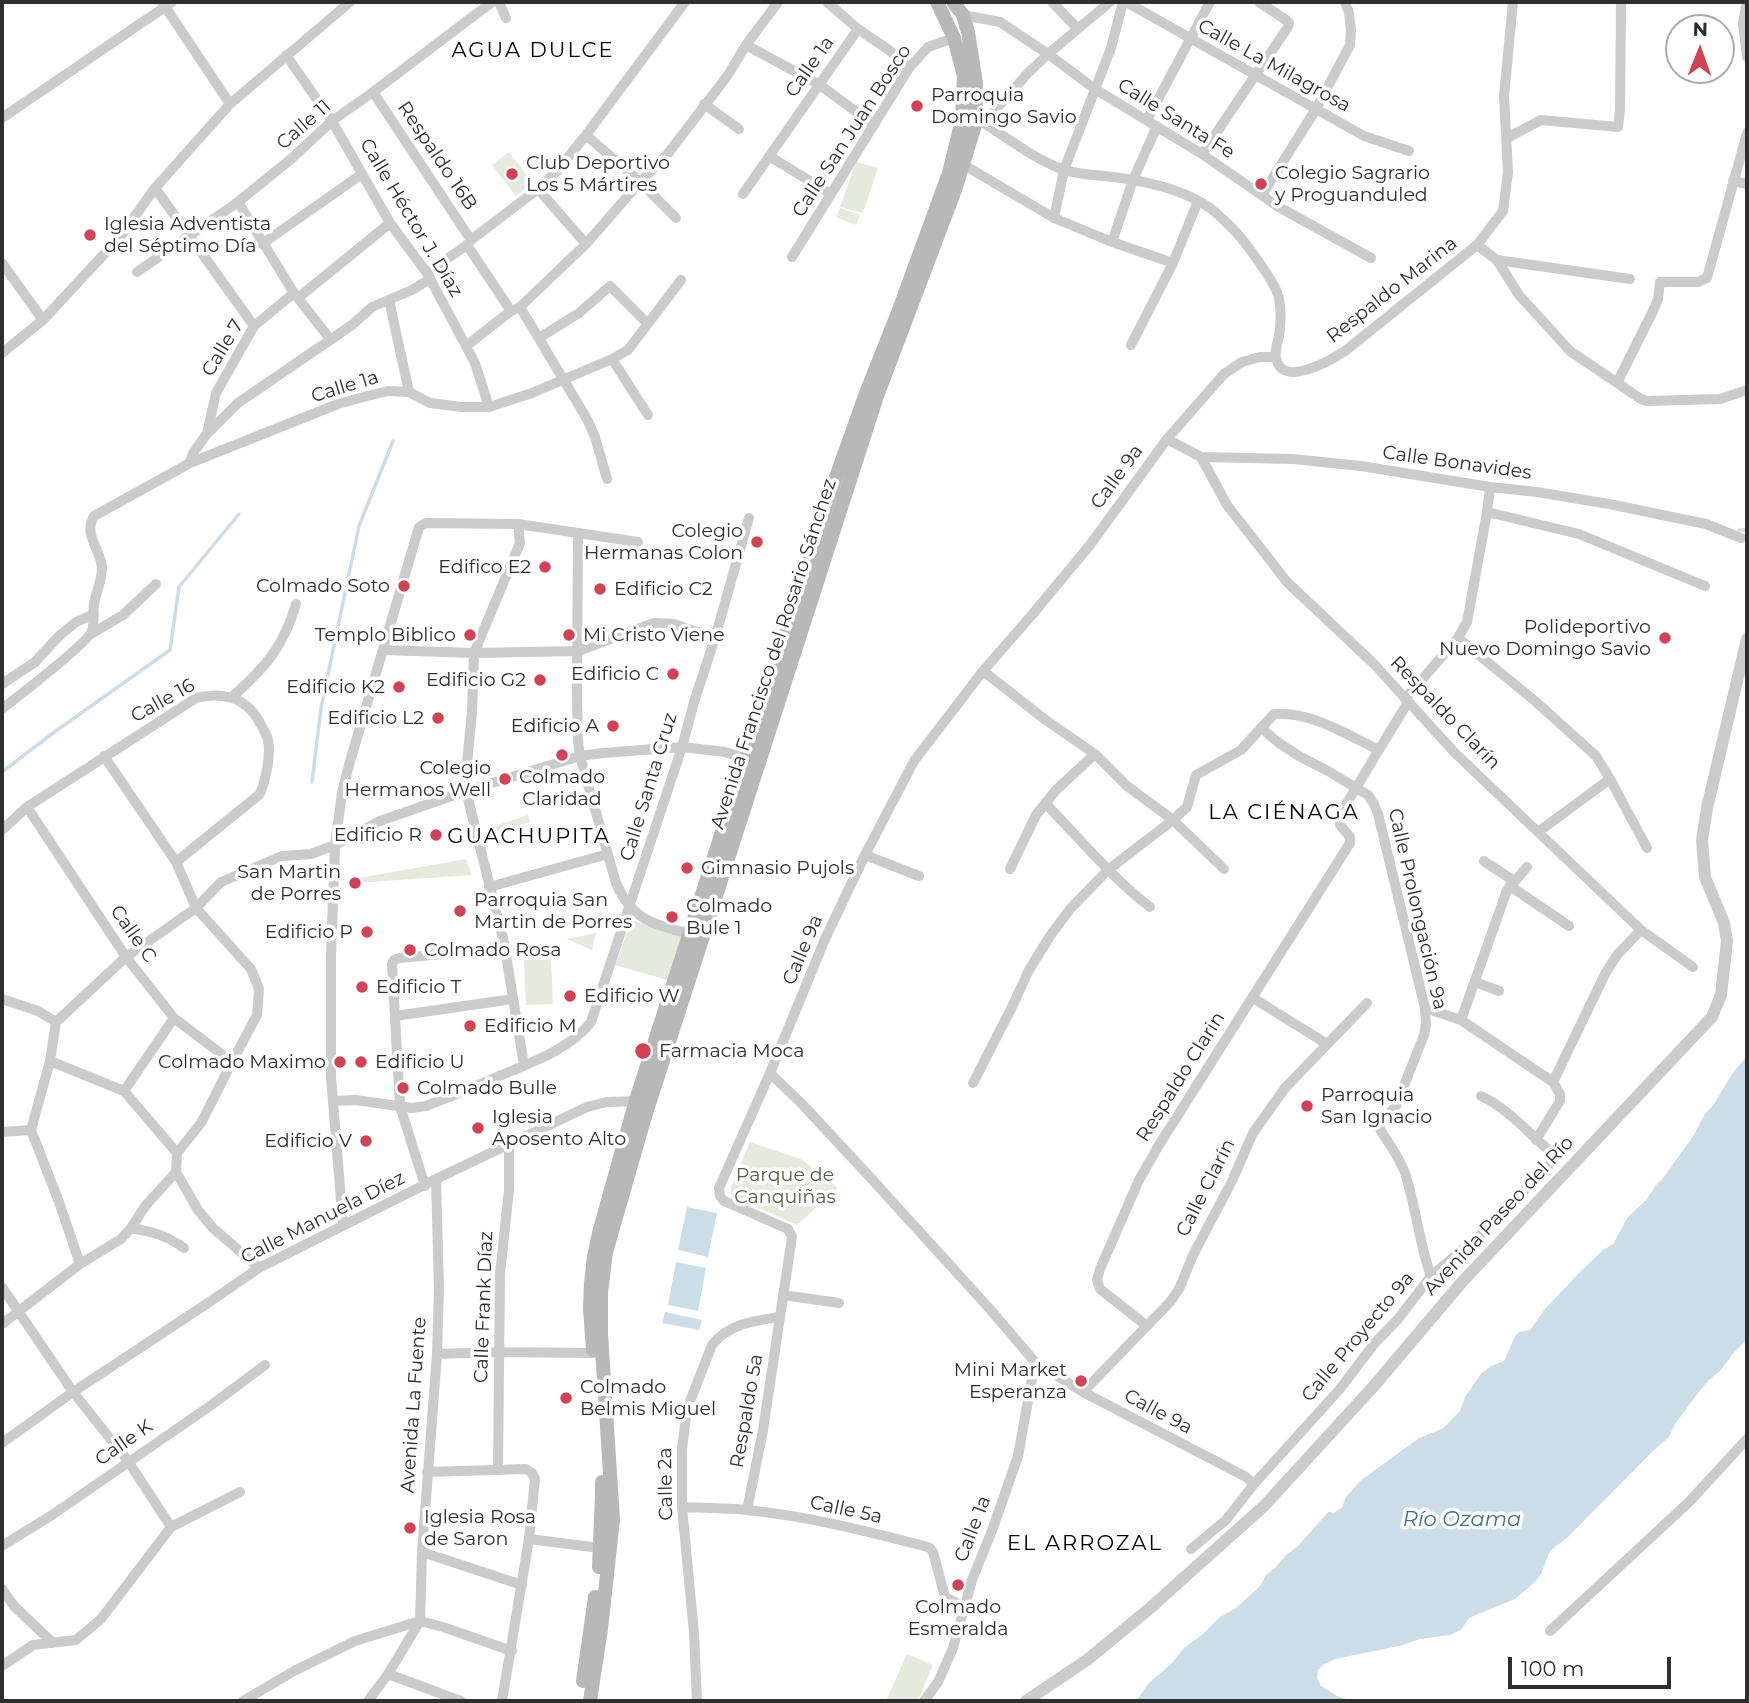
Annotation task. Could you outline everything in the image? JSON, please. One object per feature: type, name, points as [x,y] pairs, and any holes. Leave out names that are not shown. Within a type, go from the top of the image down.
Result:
[{"type":"main road","name":"Avenida Francisco del Rosario Sánchez","points":[[904,312],[949,173],[974,122],[954,38],[937,2]]},
{"type":"main road","name":"Avenida Francisco del Rosario Sánchez","points":[[580,1701],[599,1573],[603,1495],[590,1308],[594,1257],[599,1233],[872,395],[964,165],[977,106],[968,32],[963,15],[953,2]]},
{"type":"main road","name":"Avenida Francisco del Rosario Sánchez","points":[[590,1701],[613,1520],[601,1334],[606,1252],[643,1101],[690,934],[752,761]]},
{"type":"street","points":[[2,354],[43,320],[120,237],[155,188],[230,104],[350,2]]},
{"type":"street","name":"Calle 11","points":[[136,272],[238,202],[332,121],[492,2]]},
{"type":"street","points":[[499,2],[506,18]]},
{"type":"street","points":[[190,463],[193,453],[206,435],[238,404],[352,325],[373,307],[429,276],[557,171],[685,2]]},
{"type":"street","points":[[466,346],[516,309],[586,244],[666,156],[728,75],[746,45],[778,2]]},
{"type":"street","points":[[827,2],[909,68]]},
{"type":"street","points":[[1052,2],[1078,29]]},
{"type":"street","points":[[1110,2],[974,122],[1064,170],[1133,180],[1184,195],[1210,208],[1235,231],[1278,293],[1281,322],[1276,357]]},
{"type":"street","points":[[1054,218],[1064,170],[1111,48],[1124,2]]},
{"type":"street","name":"Calle La Milagrosa","points":[[1124,2],[1364,136],[1409,151]]},
{"type":"street","points":[[1147,120],[1210,2]]},
{"type":"street","points":[[1202,154],[1288,27],[1289,23],[1259,2]]},
{"type":"street","points":[[1262,195],[1316,109],[1350,45],[1349,13],[1345,2]]},
{"type":"street","points":[[1513,2],[1504,96],[1508,172],[1503,211],[1477,245],[1497,260],[1519,295],[1570,351],[1640,399],[1720,398],[1747,390]]},
{"type":"street","points":[[1507,138],[1541,120],[1618,127],[1621,2]]},
{"type":"street","points":[[1747,2],[1744,23],[1747,57]]},
{"type":"street","points":[[2,118],[166,3],[230,104]]},
{"type":"street","name":"Calle Santa Fe","points":[[963,15],[1000,22],[1095,89],[1202,154],[1277,206],[1371,258]]},
{"type":"street","name":"Calle 1a","points":[[743,194],[858,29]]},
{"type":"street","name":"Calle San Juan Bosco","points":[[792,257],[909,68],[928,47],[954,38]]},
{"type":"street","points":[[746,45],[820,85],[874,125]]},
{"type":"street","name":"Calle Héctor J. Díaz","points":[[286,55],[332,121],[390,223],[429,276],[475,363],[489,407]]},
{"type":"street","name":"Respaldo 16B","points":[[373,92],[469,243],[539,338],[587,419],[607,479]]},
{"type":"street","points":[[705,104],[739,129]]},
{"type":"street","points":[[1112,242],[1133,180],[1157,126]]},
{"type":"street","points":[[1617,383],[1654,309],[1660,282],[1698,282],[1707,278],[1747,133]]},
{"type":"street","points":[[586,135],[676,218]]},
{"type":"street","points":[[769,156],[831,194]]},
{"type":"street","points":[[964,165],[1054,218],[1173,263]]},
{"type":"street","points":[[262,244],[362,174]]},
{"type":"street","points":[[1734,181],[1747,184]]},
{"type":"street","points":[[155,188],[254,326]]},
{"type":"street","points":[[537,188],[586,244]]},
{"type":"street","points":[[1131,345],[1173,263],[1198,201]]},
{"type":"street","points":[[238,202],[296,295],[330,339]]},
{"type":"street","name":"Calle 7","points":[[206,435],[216,393],[254,326],[390,223]]},
{"type":"street","name":"Respaldo Marina","points":[[1276,357],[1279,365],[1293,372],[1327,363],[1477,245]]},
{"type":"street","points":[[1497,260],[1630,279]]},
{"type":"street","points":[[2,263],[43,320]]},
{"type":"street","name":"Calle 1a","points":[[94,614],[94,601],[100,587],[102,566],[91,537],[90,523],[94,516],[190,463],[338,404],[388,391],[409,392],[430,402],[462,407],[489,407],[532,393],[628,350],[681,280]]},
{"type":"street","points":[[539,338],[579,313],[610,286],[648,324]]},
{"type":"street","points":[[389,300],[409,392]]},
{"type":"street","name":"Calle 9a","points":[[1254,1484],[1246,1477],[1083,1392],[1035,1362],[868,1175],[770,1073],[825,939],[914,761],[983,671],[1090,545],[1167,439],[1224,374],[1242,362],[1276,357]]},
{"type":"street","points":[[612,359],[648,415]]},
{"type":"street","name":"Calle Bonavides","points":[[1167,439],[1201,457],[1293,459],[1362,466],[1536,492],[1706,524],[1741,538]]},
{"type":"street","name":"Respaldo Clarín","points":[[1201,457],[1227,505],[1287,582],[1374,664],[1455,753],[1641,930],[1693,967]]},
{"type":"street","points":[[1261,728],[1299,756],[1357,788],[1407,700],[1458,638],[1467,622],[1490,487]]},
{"type":"street","points":[[1487,512],[1580,534],[1705,586]]},
{"type":"street","name":"Calle Santa Cruz","points":[[333,1101],[356,1100],[412,1108],[426,1107],[565,1045],[584,1032],[591,1023],[682,747],[749,519]]},
{"type":"street","points":[[343,1225],[331,1077],[335,845],[349,765],[419,527],[426,523],[518,524],[638,542]]},
{"type":"street","points":[[518,524],[520,543],[474,653],[466,790],[505,948],[524,1065]]},
{"type":"street","points":[[578,533],[578,742],[615,883],[622,898],[649,923],[690,934]]},
{"type":"street","points":[[2,709],[91,634],[123,615],[156,584]]},
{"type":"street","points":[[176,862],[260,794],[265,781],[268,738],[258,718],[233,696],[272,657],[290,623],[296,604]]},
{"type":"street","points":[[91,634],[94,614]]},
{"type":"street","points":[[2,684],[35,662],[76,622],[94,614]]},
{"type":"street","points":[[383,650],[474,653],[578,651],[654,623],[674,624],[715,638]]},
{"type":"street","points":[[1458,638],[1535,701],[1596,757],[1647,848]]},
{"type":"street","name":"Avenida Paseo del Río","points":[[1027,1701],[1087,1660],[1149,1609],[1264,1506],[1373,1387],[1462,1282],[1712,1017],[1721,995],[1727,941],[1724,923],[1705,877],[1702,840],[1707,808],[1747,639]]},
{"type":"street","points":[[983,671],[1095,754],[1127,786],[1173,820],[1223,869]]},
{"type":"street","name":"Calle 16","points":[[2,830],[27,807],[196,698],[215,694],[233,696]]},
{"type":"street","points":[[973,1083],[1029,970],[1050,936],[1070,909],[1108,870],[1187,807],[1196,775],[1241,750],[1274,714],[1298,715],[1321,722],[1379,750]]},
{"type":"street","points":[[80,1264],[31,1129],[50,1061],[56,1022],[126,957],[196,908],[221,882],[282,856],[311,854],[335,845],[380,821],[466,790],[580,756],[682,747],[724,752],[752,761]]},
{"type":"street","points":[[1010,869],[1035,815],[1057,789],[1095,754]]},
{"type":"street","points":[[104,756],[176,862],[196,908],[251,969],[258,989],[257,1015],[201,1124],[177,1153],[176,1172],[198,1210],[213,1228],[258,1268]]},
{"type":"street","points":[[1538,832],[1610,779]]},
{"type":"street","name":"Respaldo Clarin","points":[[1147,1326],[1100,1289],[1097,1280],[1100,1269],[1139,1180],[1159,1144],[1350,844],[1350,837],[1340,825],[1339,816],[1357,788]]},
{"type":"street","name":"Calle Prolongación 9a","points":[[1357,788],[1368,795],[1378,814],[1425,1008],[1424,1035],[1396,1106],[1380,1129],[1404,1170],[1425,1258],[1432,1276]]},
{"type":"street","points":[[1045,803],[1108,870],[1150,907]]},
{"type":"street","name":"Calle C","points":[[27,807],[126,957],[174,1017],[232,1062]]},
{"type":"street","points":[[489,887],[608,854]]},
{"type":"street","points":[[865,855],[919,876]]},
{"type":"street","points":[[1484,861],[1569,926]]},
{"type":"street","points":[[1461,1020],[1512,883],[1527,867]]},
{"type":"street","points":[[1553,1082],[1605,974],[1617,954],[1641,930]]},
{"type":"street","points":[[425,1186],[400,1106],[392,964],[400,958],[505,948]]},
{"type":"street","points":[[1475,982],[1499,991]]},
{"type":"street","points":[[1253,998],[1327,1044]]},
{"type":"street","points":[[2,999],[38,1011],[56,1022]]},
{"type":"street","points":[[395,1016],[513,999]]},
{"type":"street","name":"Calle Clarín","points":[[1083,1392],[1171,1301],[1180,1287],[1192,1255],[1232,1181],[1253,1133],[1285,1088],[1367,1003]]},
{"type":"street","points":[[1425,1008],[1461,1020],[1553,1082],[1560,1094],[1560,1101],[1536,1140],[1503,1108],[1481,1096]]},
{"type":"street","points":[[124,1091],[174,1017]]},
{"type":"street","points":[[50,1061],[124,1091],[177,1153]]},
{"type":"street","name":"Respaldo 5a","points":[[747,1510],[763,1430],[792,1237],[788,1229],[724,1201],[719,1188],[770,1073]]},
{"type":"street","name":"Calle Manuela Díez","points":[[2,1443],[258,1268],[587,1107],[607,1102],[643,1101]]},
{"type":"street","points":[[2,1132],[31,1129]]},
{"type":"street","name":"Calle Proyecto 9a","points":[[1191,1549],[1226,1520],[1254,1484],[1339,1390],[1432,1276],[1480,1235],[1552,1162],[1552,1153],[1536,1140]]},
{"type":"street","name":"Calle Frank Díaz","points":[[498,1469],[500,1274],[509,1190],[509,1145]]},
{"type":"street","points":[[2,1324],[80,1264],[121,1240],[146,1205],[176,1172]]},
{"type":"street","name":"Avenida La Fuente","points":[[368,1701],[420,1621],[427,1472],[437,1354],[439,1289],[436,1179]]},
{"type":"street","points":[[131,1228],[155,1232],[184,1248]]},
{"type":"street","points":[[2,1287],[73,1392],[128,1461],[171,1527]]},
{"type":"street","points":[[783,1295],[839,1303]]},
{"type":"street","name":"Calle 2a","points":[[697,1701],[694,1633],[682,1507],[681,1450],[687,1409],[712,1345],[719,1336],[734,1326],[779,1317]]},
{"type":"street","points":[[437,1354],[593,1353]]},
{"type":"street","name":"Calle 1a","points":[[924,1701],[938,1682],[953,1648],[972,1580],[1018,1455],[1035,1362]]},
{"type":"street","name":"Calle K","points":[[2,1546],[52,1516],[265,1365]]},
{"type":"street","points":[[1549,1630],[1689,1502],[1747,1439]]},
{"type":"street","points":[[427,1472],[526,1469],[535,1479],[529,1539],[502,1701]]},
{"type":"street","points":[[2,1666],[33,1645],[76,1640],[102,1619],[171,1527],[240,1492]]},
{"type":"street","name":"Calle 5a","points":[[682,1507],[747,1510],[840,1525],[930,1548],[945,1597],[964,1606]]},
{"type":"street","points":[[529,1539],[600,1548]]},
{"type":"street","points":[[422,1552],[522,1585]]},
{"type":"street","points":[[2,1589],[14,1606],[53,1643]]},
{"type":"street","points":[[243,1701],[294,1671],[355,1641],[420,1621],[512,1651]]},
{"type":"street","points":[[388,1674],[461,1701]]},
{"type":"green space","name":"Club Deportivo Los 5 Mártires","points":[[509,152],[533,183],[516,196],[492,165]]},
{"type":"green space","points":[[856,162],[878,168],[863,213],[840,207]]},
{"type":"green space","points":[[840,208],[860,215],[856,225],[836,217]]},
{"type":"green space","points":[[528,815],[530,822],[491,832],[489,828]]},
{"type":"green space","points":[[466,859],[472,875],[355,883],[354,879]]},
{"type":"green space","points":[[632,920],[688,938],[671,981],[615,965]]},
{"type":"green space","points":[[596,933],[592,950],[567,939]]},
{"type":"green space","points":[[551,959],[553,1004],[526,1005],[524,960]]},
{"type":"green space","name":"Parque de Canquiñas","points":[[750,1142],[801,1159],[838,1188],[797,1225],[731,1195],[731,1187]]},
{"type":"green space","points":[[907,1654],[933,1665],[918,1701],[887,1699]]},
{"type":"water","name":"Río Ozama","points":[[1747,1056],[1747,1339],[1698,1393],[1675,1424],[1669,1437],[1568,1537],[1550,1551],[1535,1582],[1515,1599],[1469,1618],[1461,1630],[1450,1635],[1420,1639],[1324,1664],[1318,1670],[1317,1678],[1321,1686],[1349,1701],[1136,1701],[1148,1684],[1172,1663],[1184,1648],[1260,1586],[1266,1575],[1298,1546],[1328,1512],[1334,1513],[1342,1507],[1346,1497],[1360,1481],[1419,1438],[1442,1429],[1460,1411],[1465,1397],[1481,1374],[1504,1361],[1515,1336],[1519,1332],[1530,1330],[1545,1309],[1579,1273],[1613,1244],[1628,1217],[1663,1178],[1732,1074]]},
{"type":"water","points":[[687,1207],[717,1213],[708,1257],[678,1250]]},
{"type":"water","points":[[676,1262],[706,1268],[698,1311],[668,1305]]},
{"type":"water","points":[[665,1312],[702,1320],[699,1330],[662,1323]]},
{"type":"waterway","points":[[312,782],[321,708],[359,526],[393,441]]},
{"type":"waterway","points":[[2,772],[170,650],[179,587],[239,514]]},
{"type":"waterway","points":[[1739,530],[1746,530]]},
{"type":"place","name":"Parroquia Domingo Savio","points":[[917,106]]},
{"type":"place","name":"Club Deportivo Los 5 Mártires","points":[[512,174]]},
{"type":"place","name":"Colegio Sagrario y Proguanduled","points":[[1261,184]]},
{"type":"place","name":"Iglesia Adventista del Séptimo Día","points":[[90,235]]},
{"type":"place","name":"Colegio Hermanas Colon","points":[[757,542]]},
{"type":"place","name":"Edifico E2","points":[[545,567]]},
{"type":"place","name":"Colmado Soto","points":[[404,586]]},
{"type":"place","name":"Edificio C2","points":[[600,589]]},
{"type":"place","name":"Templo Biblico","points":[[470,635]]},
{"type":"place","name":"Mi Cristo Viene","points":[[569,635]]},
{"type":"place","name":"Polideportivo Nuevo Domingo Savio","points":[[1665,638]]},
{"type":"place","name":"Edificio C","points":[[673,674]]},
{"type":"place","name":"Edificio G2","points":[[540,680]]},
{"type":"place","name":"Edificio K2","points":[[399,687]]},
{"type":"place","name":"Edificio L2","points":[[438,718]]},
{"type":"place","name":"Edificio A","points":[[613,726]]},
{"type":"place","name":"Colmado Claridad","points":[[562,755]]},
{"type":"place","name":"Colegio Hermanos Well","points":[[505,779]]},
{"type":"place","name":"Edificio R","points":[[436,835]]},
{"type":"place","name":"Gimnasio Pujols","points":[[687,868]]},
{"type":"place","name":"San Martin de Porres","points":[[355,883]]},
{"type":"place","name":"Parroquia San Martin de Porres","points":[[460,911]]},
{"type":"place","name":"Colmado Bule 1","points":[[672,917]]},
{"type":"place","name":"Edificio P","points":[[367,932]]},
{"type":"place","name":"Colmado Rosa","points":[[410,950]]},
{"type":"place","name":"Edificio T","points":[[362,987]]},
{"type":"place","name":"Edificio W","points":[[570,996]]},
{"type":"place","name":"Edificio M","points":[[470,1026]]},
{"type":"place","name":"Farmacia Moca","points":[[643,1051]]},
{"type":"place","name":"Colmado Maximo","points":[[340,1062]]},
{"type":"place","name":"Edificio U","points":[[361,1062]]},
{"type":"place","name":"Colmado Bulle","points":[[403,1088]]},
{"type":"place","name":"Parroquia San Ignacio","points":[[1307,1106]]},
{"type":"place","name":"Iglesia Aposento Alto","points":[[478,1128]]},
{"type":"place","name":"Edificio V","points":[[366,1141]]},
{"type":"place","name":"Mini Market Esperanza","points":[[1081,1381]]},
{"type":"place","name":"Colmado Belmis Miguel","points":[[566,1398]]},
{"type":"place","name":"Iglesia Rosa de Saron","points":[[410,1528]]},
{"type":"place","name":"Colmado Esmeralda","points":[[958,1585]]},
{"type":"district","name":"AGUA DULCE","points":[[533,51]]},
{"type":"district","name":"LA CIÉNAGA","points":[[1284,813]]},
{"type":"district","name":"GUACHUPITA","points":[[529,837]]},
{"type":"district","name":"EL ARROZAL","points":[[1085,1544]]}]
